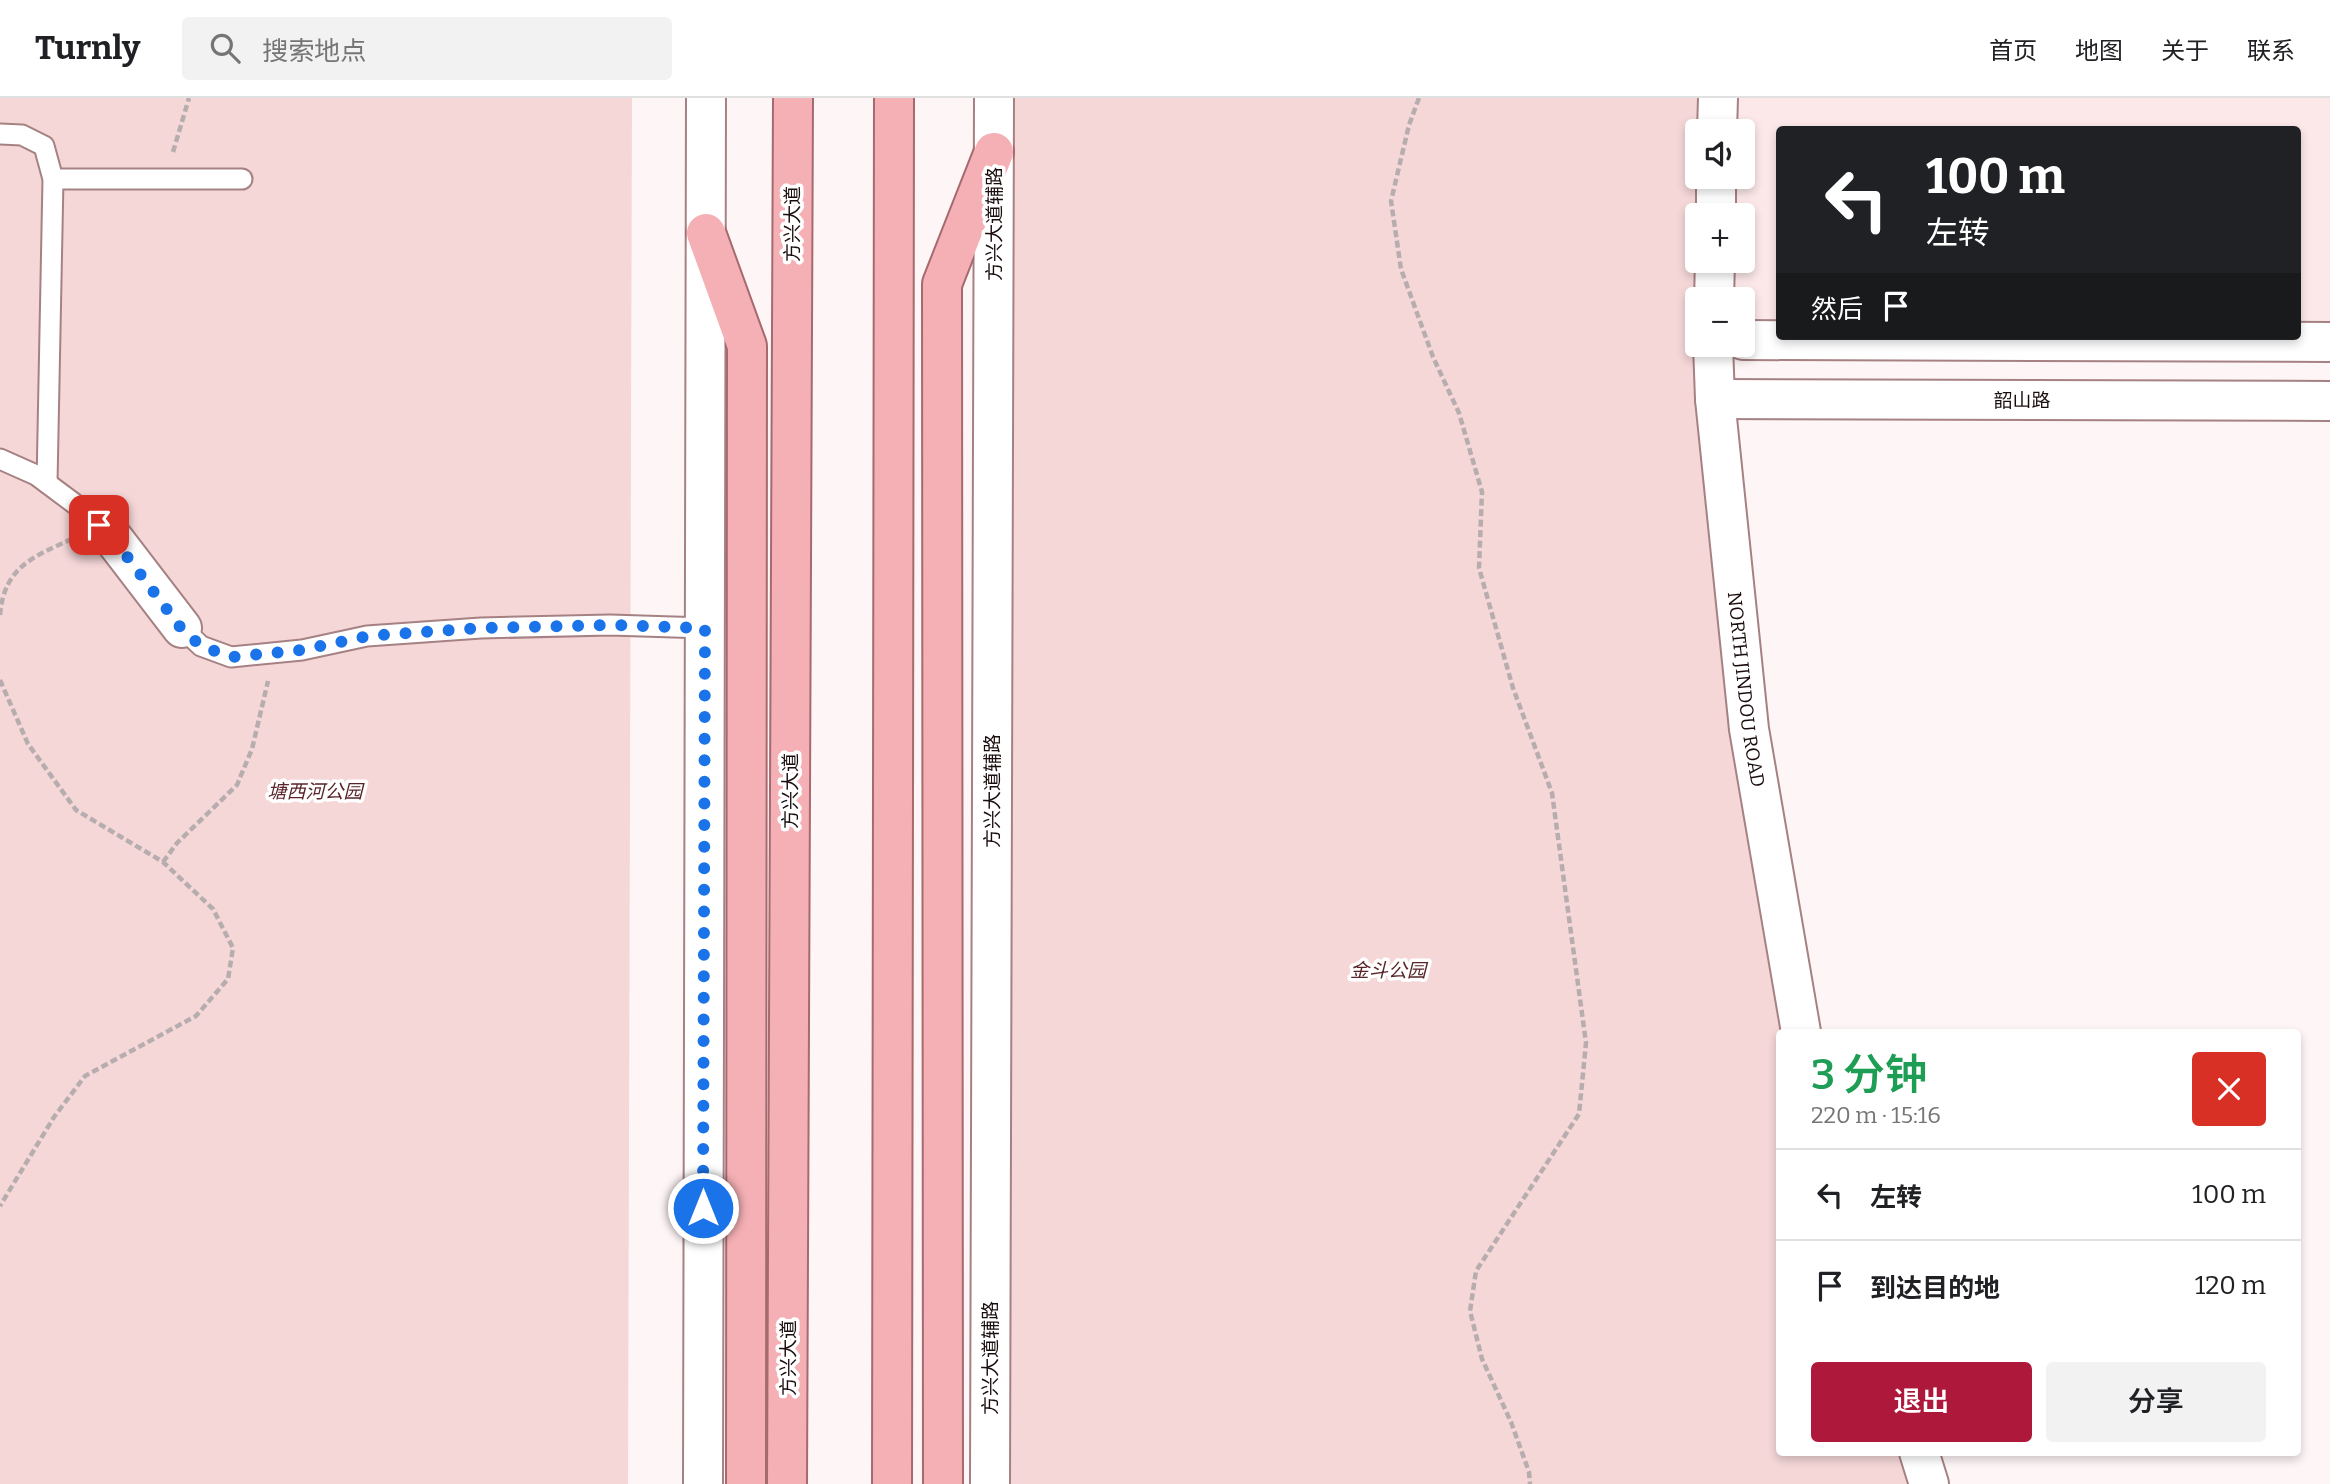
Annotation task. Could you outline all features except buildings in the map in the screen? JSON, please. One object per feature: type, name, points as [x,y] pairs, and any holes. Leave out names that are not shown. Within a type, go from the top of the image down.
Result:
[{"type":"highway","name":"方兴大道","points":[[787,1484],[793,98]]},
{"type":"highway","points":[[892,1484],[894,98]]},
{"type":"highway","points":[[943,1484],[942,284],[994,152]]},
{"type":"highway","points":[[706,233],[747,346],[746,1484]]},
{"type":"street","points":[[703,1484],[706,98]]},
{"type":"street","name":"方兴大道辅路","points":[[990,1484],[994,98]]},
{"type":"street","points":[[1717,119],[1718,98]]},
{"type":"street","points":[[1755,340],[2330,342]]},
{"type":"street","name":"NORTH JINDOU ROAD","points":[[1713,357],[1715,399],[1749,729],[1800,1029]]},
{"type":"street","name":"韶山路","points":[[1715,399],[2330,401]]},
{"type":"street","points":[[106,531],[181,628]]},
{"type":"street","points":[[1920,1456],[1929,1484]]},
{"type":"lane","points":[[0,134],[22,135],[44,146],[53,179],[47,483]]},
{"type":"lane","points":[[53,179],[242,179]]},
{"type":"lane","points":[[0,459],[36,475],[106,531]]},
{"type":"lane","points":[[181,628],[201,646],[231,657],[302,650],[368,636],[481,628],[610,625],[705,628]]},
{"type":"path","points":[[164,179],[189,98]]},
{"type":"path","points":[[1419,98],[1409,125],[1391,201],[1401,269],[1433,357],[1460,414],[1482,492],[1479,568],[1513,688],[1552,793],[1586,1043],[1579,1114],[1476,1271],[1471,1311],[1482,1359],[1511,1422],[1529,1472],[1530,1484]]},
{"type":"path","points":[[0,615],[13,573],[34,556],[106,531]]},
{"type":"path","points":[[163,862],[177,843],[237,785],[252,749],[267,688],[272,653]]},
{"type":"path","points":[[0,680],[28,744],[76,810],[163,862],[213,909],[233,948],[228,979],[196,1017],[85,1076],[54,1117],[0,1206]]},
{"type":"shaded area","points":[[1718,98],[2330,98],[2330,342],[1755,340],[1755,287],[1714,287],[1715,273],[1755,273],[1755,203],[1716,203],[1716,189],[1755,189],[1755,119],[1717,119]]},
{"type":"green space","name":"塘西河公园","points":[[0,98],[632,98],[628,1484],[0,1484]]},
{"type":"green space","name":"金斗公园","points":[[994,98],[1718,98],[1717,119],[1685,119],[1685,189],[1698,189],[1698,203],[1685,203],[1685,273],[1698,273],[1698,287],[1685,287],[1685,357],[1700,357],[1801,1029],[1776,1029],[1776,1456],[1920,1456],[1929,1484],[990,1484]]},
{"type":"route","points":[[99,525],[113,538],[181,628],[201,646],[231,657],[302,650],[368,636],[481,628],[610,625],[705,628],[703,1208]]}]
